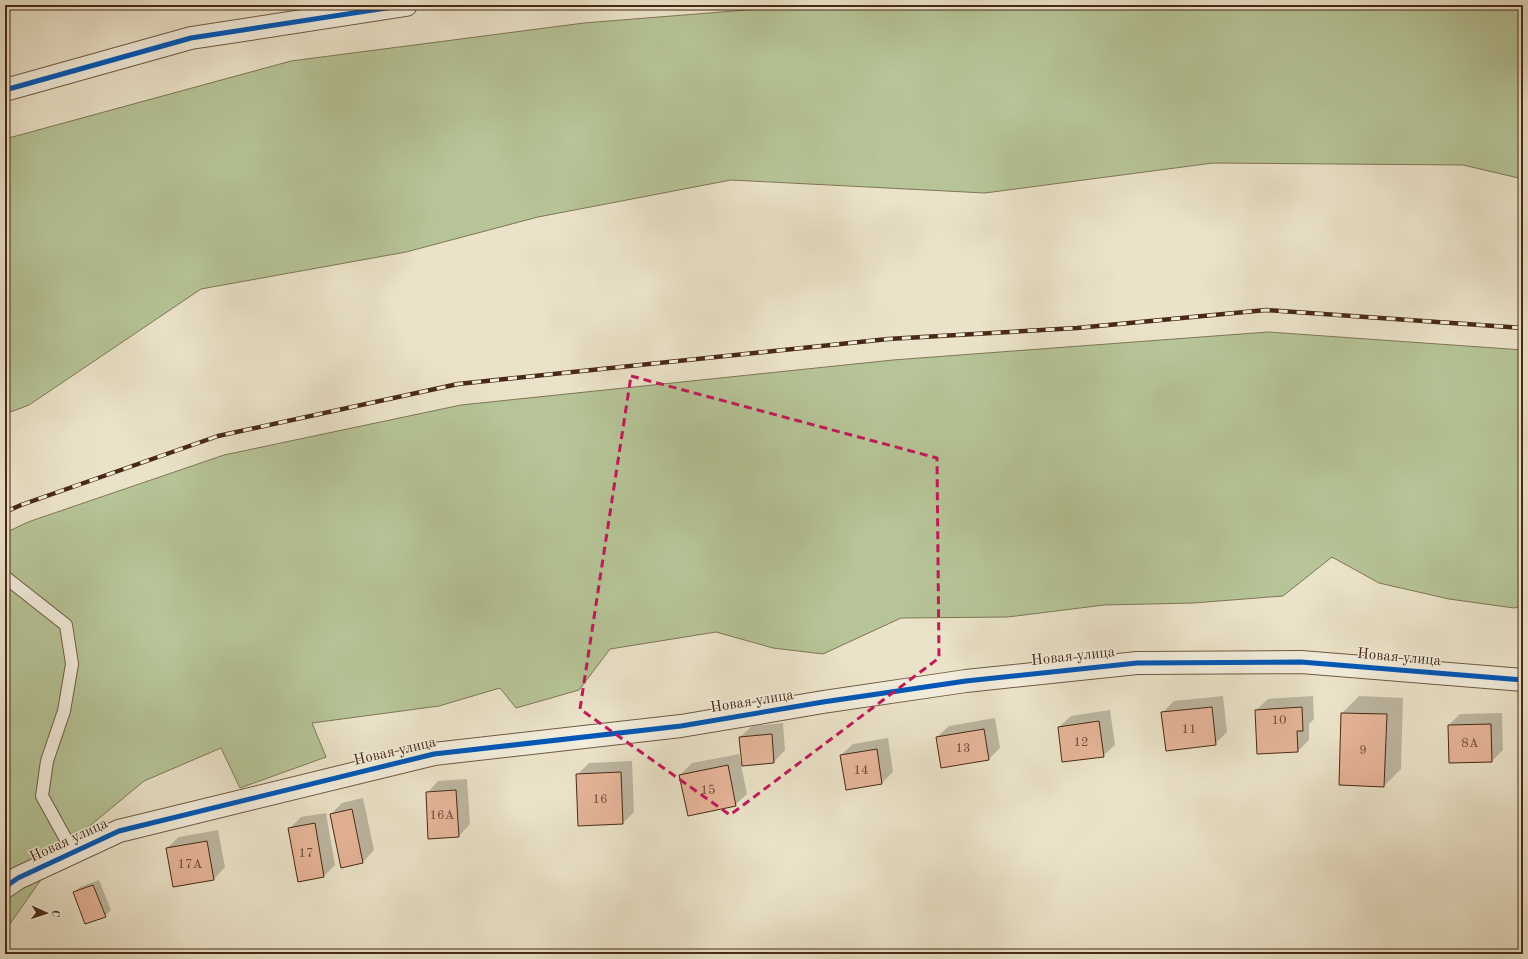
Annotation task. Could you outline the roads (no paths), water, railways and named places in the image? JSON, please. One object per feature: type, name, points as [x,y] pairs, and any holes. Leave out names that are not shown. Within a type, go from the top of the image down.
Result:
[{"type":"street","points":[[5,90],[191,38],[406,5]]},
{"type":"street","name":"Новая улица","points":[[5,888],[18,878],[120,831],[434,754],[681,726],[823,702],[966,681],[1137,663],[1293,662],[1523,680]]},
{"type":"lane","points":[[5,577],[66,625],[72,664],[64,711],[47,761],[42,796],[73,852]]},
{"type":"railway","points":[[5,512],[21,505],[218,436],[458,384],[888,339],[1077,328],[1266,310],[1523,328]]}]
